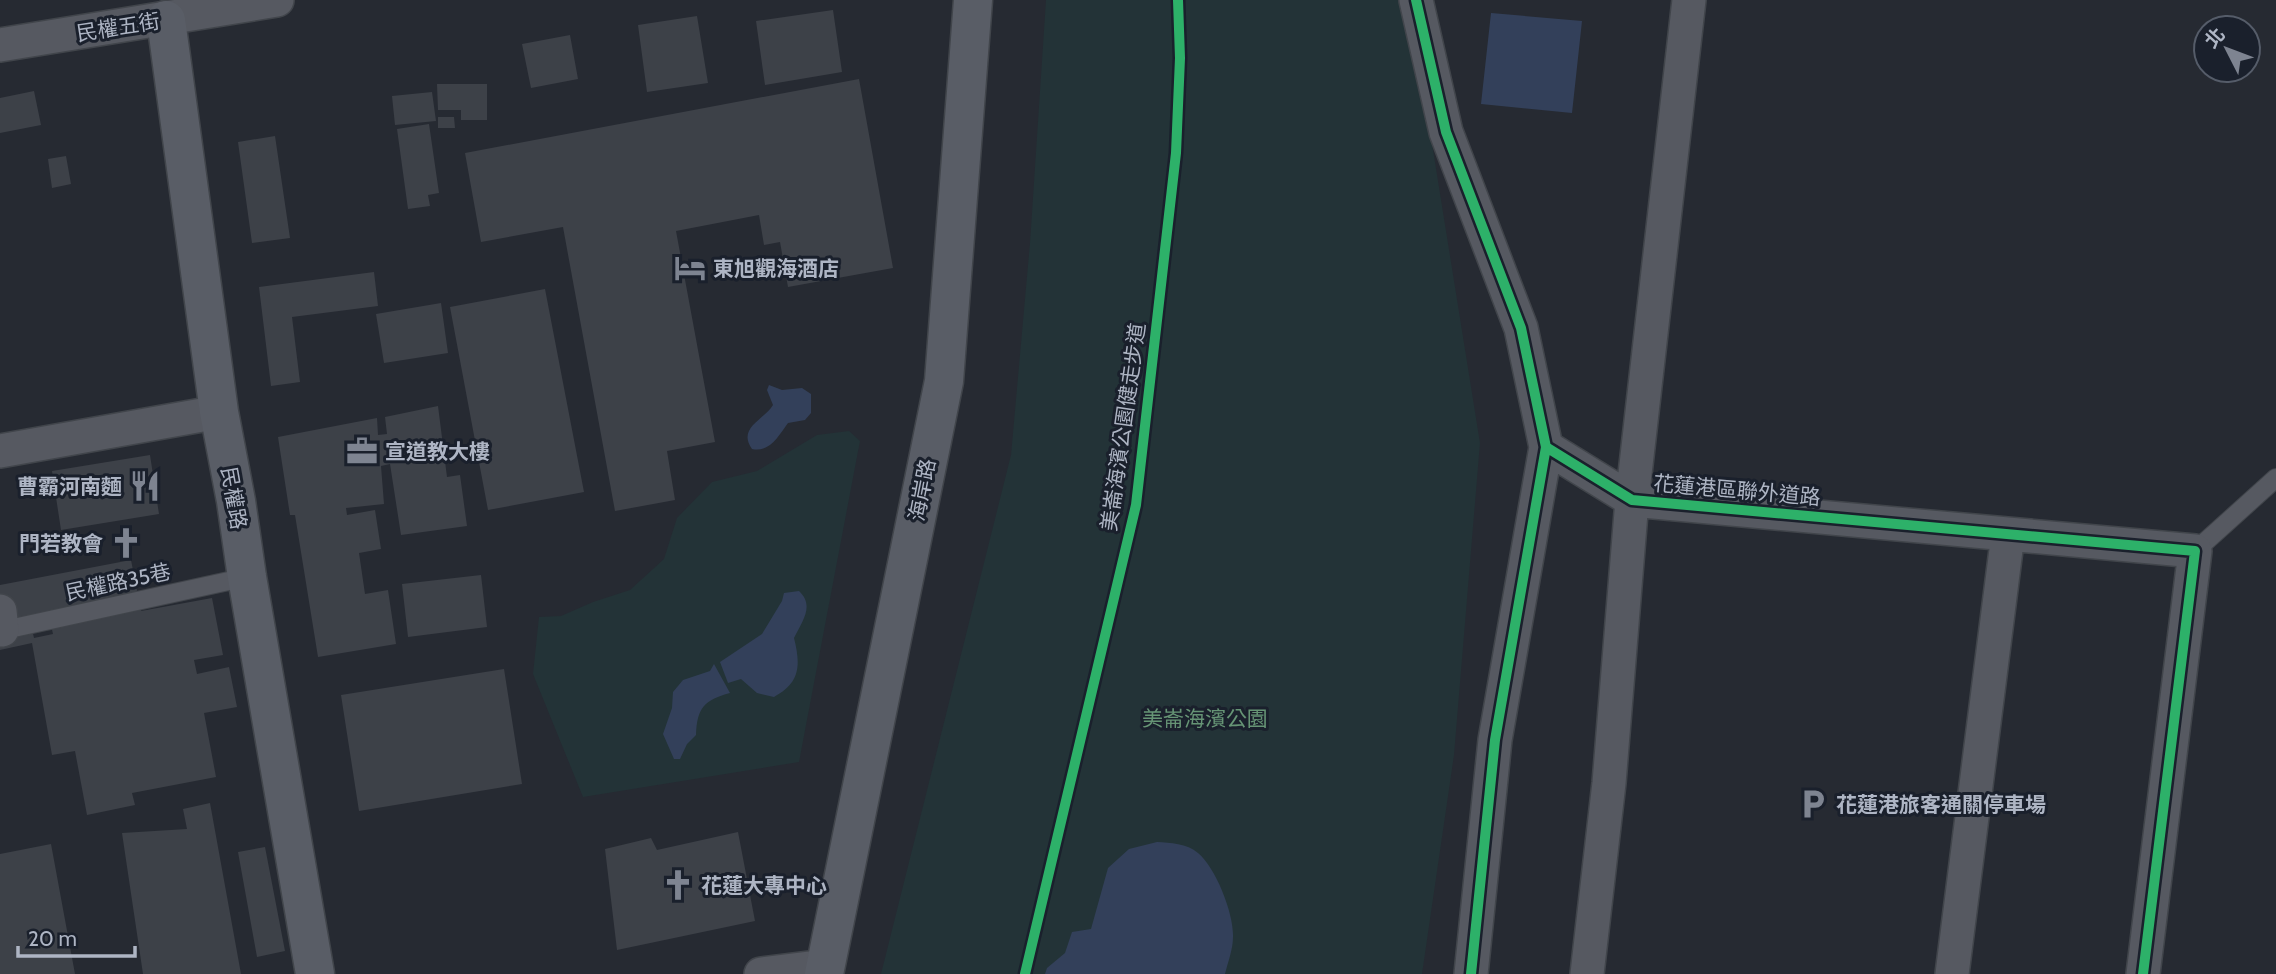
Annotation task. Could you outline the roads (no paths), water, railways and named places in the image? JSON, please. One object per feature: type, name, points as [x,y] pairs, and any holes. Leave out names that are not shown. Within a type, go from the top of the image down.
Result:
[{"type":"main road","name":"海岸路","points":[[825,970],[944,381],[974,0]]},
{"type":"main road","name":"民權路","points":[[162,7],[219,412],[315,974]]},
{"type":"street","name":"民權五街","points":[[0,45],[162,7],[277,0]]},
{"type":"street","points":[[1416,0],[1446,132],[1521,328],[1546,447],[1495,740],[1471,974]]},
{"type":"street","points":[[1587,974],[1609,783],[1632,500],[1689,0]]},
{"type":"street","points":[[0,451],[219,412]]},
{"type":"street","name":"花蓮港區聯外道路","points":[[1546,447],[1632,500],[2195,551]]},
{"type":"street","points":[[1952,974],[2008,534]]},
{"type":"street","points":[[2143,974],[2195,551]]},
{"type":"street","points":[[761,974],[825,970]]},
{"type":"lane","points":[[2195,551],[2276,478]]},
{"type":"lane","name":"民權路35巷","points":[[1,624],[247,577]]},
{"type":"water","points":[[1491,13],[1582,21],[1572,113],[1481,104]]},
{"type":"water","points":[[769,385],[782,390],[802,388],[811,394],[811,413],[805,420],[788,423],[769,446],[752,449],[748,442],[750,430],[773,405],[767,390]]},
{"type":"water","points":[[799,591],[807,608],[794,638],[798,665],[794,680],[774,697],[757,693],[741,679],[728,683],[720,662],[762,634],[784,593]]},
{"type":"water","points":[[714,664],[730,693],[704,706],[698,718],[696,735],[687,744],[680,759],[674,759],[663,734],[672,708],[673,692],[683,680],[710,671]]},
{"type":"water","points":[[1157,842],[1178,844],[1194,850],[1205,860],[1217,880],[1233,927],[1232,946],[1225,974],[1045,974],[1047,968],[1065,953],[1072,932],[1091,929],[1108,868],[1129,849]]},
{"type":"place","name":"東旭觀海酒店","points":[[690,268]]},
{"type":"place","name":"宣道教大樓","points":[[362,451]]},
{"type":"place","name":"曹霸河南麵","points":[[145,486]]},
{"type":"place","name":"門若教會","points":[[126,543]]},
{"type":"place","name":"花蓮港旅客通關停車場","points":[[1813,804]]},
{"type":"place","name":"花蓮大專中心","points":[[678,885]]},
{"type":"park label","name":"美崙海濱公園","points":[[1205,718]]}]
